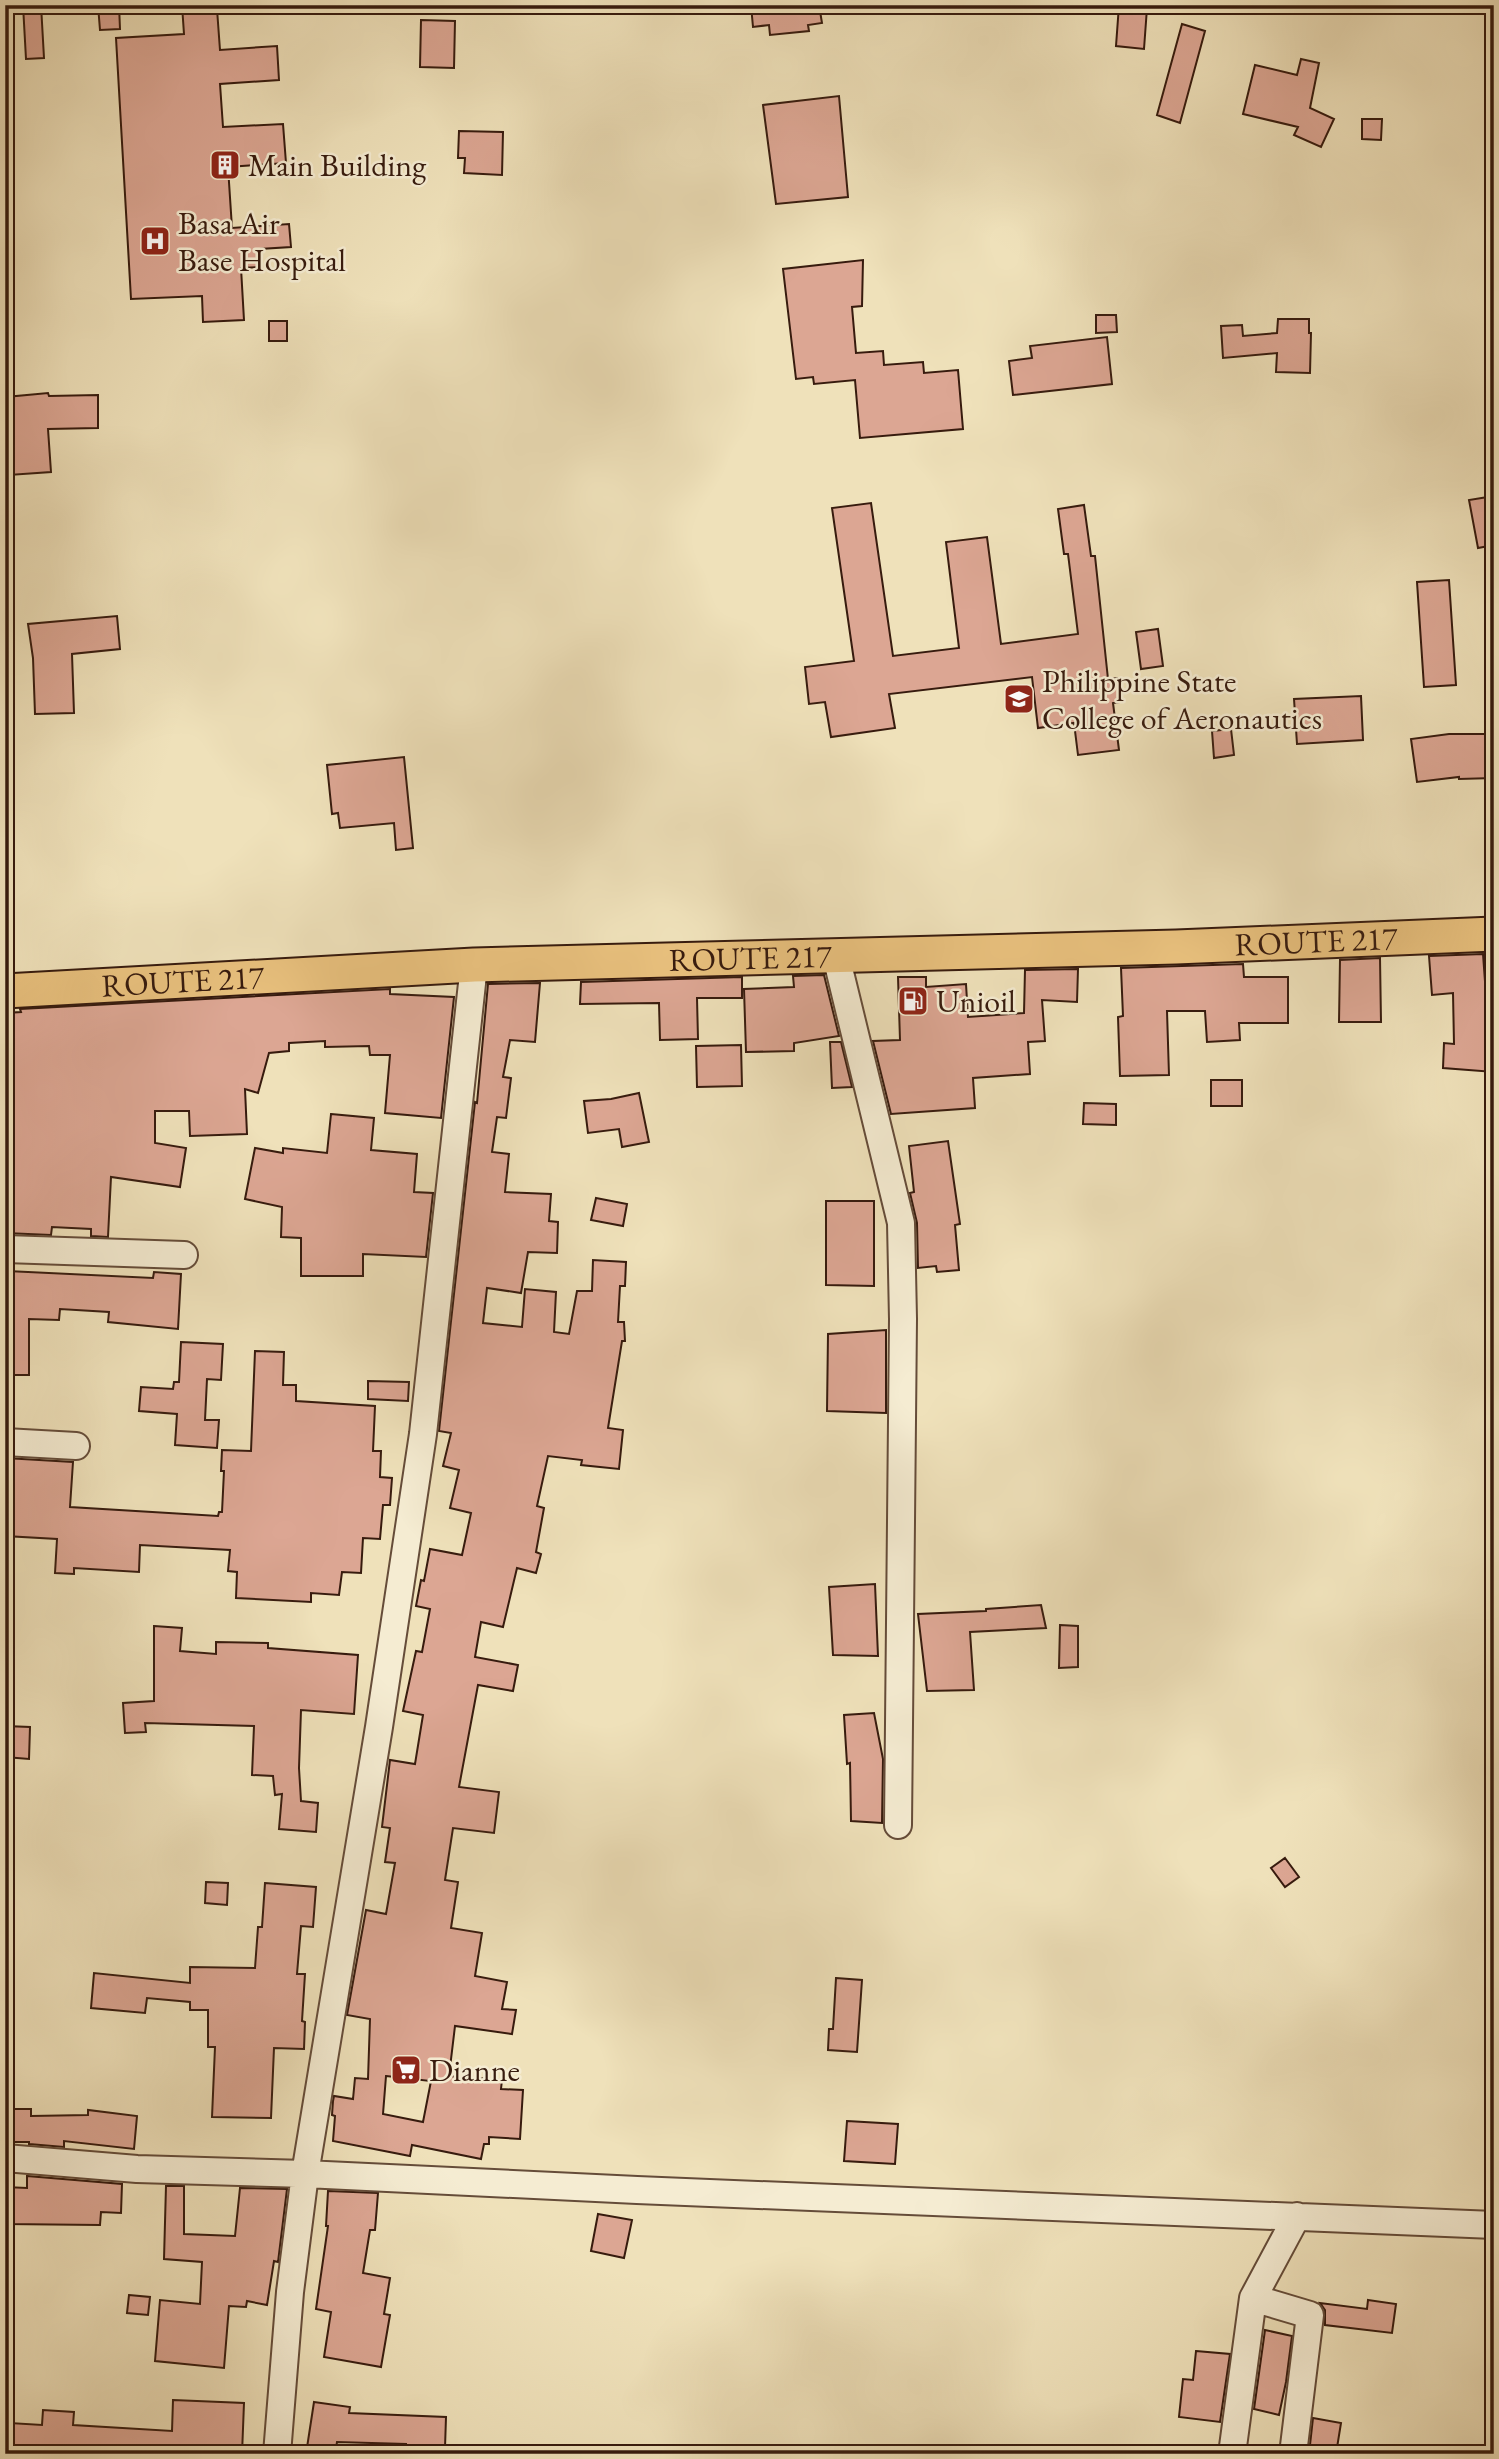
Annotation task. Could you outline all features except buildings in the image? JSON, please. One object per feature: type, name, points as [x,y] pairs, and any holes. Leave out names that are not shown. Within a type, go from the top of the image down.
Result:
[{"type":"main road","name":"ROUTE 217","points":[[5,991],[474,965],[1216,946],[1494,934]]},
{"type":"street","points":[[836,956],[901,1223],[903,1319],[898,1825]]},
{"type":"street","points":[[277,2454],[290,2292],[305,2174],[379,1727],[423,1434],[474,965]]},
{"type":"street","points":[[5,1249],[184,1255]]},
{"type":"street","points":[[5,1443],[76,1446]]},
{"type":"street","points":[[5,2158],[137,2169],[1494,2225]]},
{"type":"street","points":[[1232,2454],[1253,2298],[1297,2217]]},
{"type":"street","points":[[1253,2298],[1310,2315],[1293,2454]]},
{"type":"place","name":"Main Building","points":[[225,165]]},
{"type":"place","name":"Basa Air Base Hospital","points":[[155,241]]},
{"type":"place","name":"Philippine State College of Aeronautics","points":[[1019,699]]},
{"type":"place","name":"Unioil","points":[[913,1001]]},
{"type":"place","name":"Dianne","points":[[406,2070]]}]
